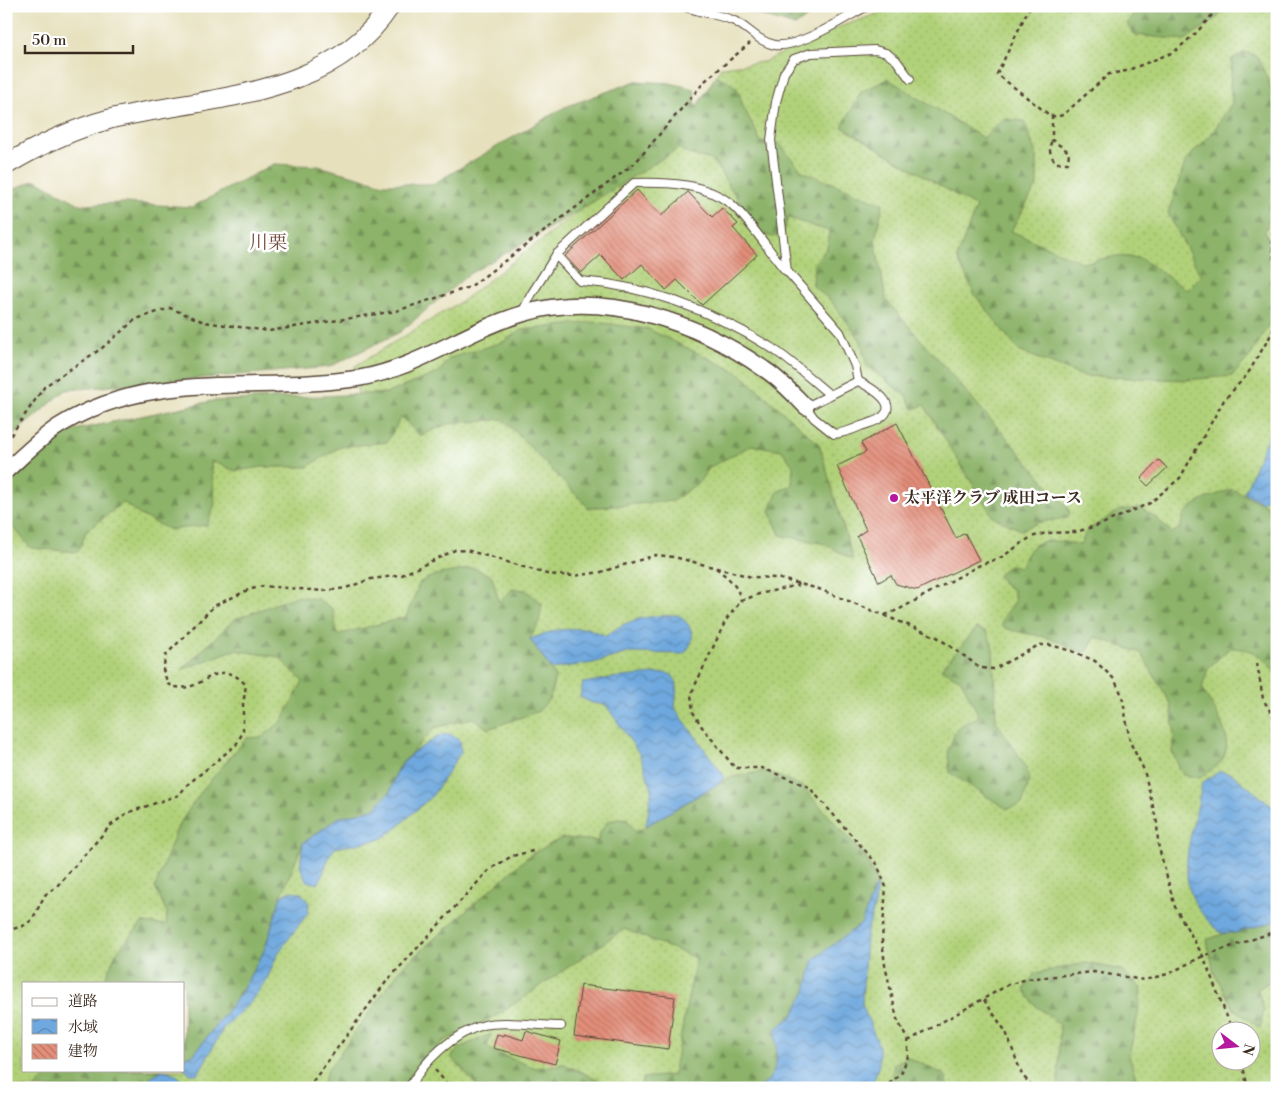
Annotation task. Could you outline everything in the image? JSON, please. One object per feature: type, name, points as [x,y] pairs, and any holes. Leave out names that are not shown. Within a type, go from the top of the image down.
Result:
[{"type":"street","points":[[6,165],[65,133],[85,126],[143,112],[259,90],[304,77],[340,57],[358,43],[390,6]]},
{"type":"street","points":[[6,471],[58,426],[98,406],[140,392],[176,387],[274,384],[360,378],[393,370],[522,313],[572,305],[612,308],[653,316],[734,348],[767,370],[806,407]]},
{"type":"lane","points":[[644,6],[654,6]]},
{"type":"lane","points":[[683,6],[731,19],[742,25],[757,38],[775,45],[798,42],[868,6]]},
{"type":"lane","points":[[787,271],[771,140],[776,102],[784,72],[794,59],[811,53],[875,50],[886,53],[896,60],[910,79]]},
{"type":"lane","points":[[522,313],[530,295],[556,255],[634,183],[666,182],[714,194],[731,204],[840,332],[855,366],[858,381],[884,397],[886,412],[881,419],[834,434],[814,418],[806,407],[858,381]]},
{"type":"lane","points":[[556,255],[580,282],[638,288],[708,312],[772,348],[830,395]]},
{"type":"lane","points":[[409,1088],[428,1062],[456,1038],[484,1024],[561,1026]]},
{"type":"path","points":[[1030,6],[997,74],[1052,115],[1063,115],[1110,74],[1126,71],[1174,52],[1196,33],[1220,6]]},
{"type":"path","points":[[6,442],[45,386],[102,348],[136,319],[170,308],[204,322],[268,331],[396,311],[470,287],[635,163],[706,80],[757,38]]},
{"type":"path","points":[[1052,115],[1052,140],[1050,146],[1052,156],[1056,163],[1068,162],[1068,152],[1052,140]]},
{"type":"path","points":[[1277,208],[1272,224],[1270,242],[1277,276]]},
{"type":"path","points":[[884,615],[898,610],[980,565],[1002,557],[1031,537],[1046,533],[1076,532],[1150,503],[1180,478],[1224,400],[1246,375],[1272,332],[1277,316]]},
{"type":"path","points":[[6,931],[23,926],[32,920],[45,895],[57,886],[110,826],[127,813],[179,795],[187,785],[236,745],[244,732],[243,705],[246,684],[240,678],[228,673],[216,673],[190,688],[175,688],[168,684],[163,670],[166,655],[214,606],[248,590],[263,586],[323,591],[346,588],[371,579],[402,576],[455,550],[470,551],[547,574],[574,576],[601,572],[656,555],[752,577],[777,578],[818,589],[937,637],[981,668],[994,669],[1039,645],[1050,645],[1072,651],[1095,661],[1114,679],[1122,695],[1130,742],[1144,770],[1157,823],[1158,844],[1174,907],[1203,956],[1229,1022]]},
{"type":"path","points":[[714,568],[731,580],[739,592],[741,601]]},
{"type":"path","points":[[801,584],[759,594],[741,601],[726,620],[711,656],[691,694],[693,712],[702,727],[735,768],[762,768],[809,788],[877,864],[886,887],[882,940],[885,965],[897,1019],[908,1041],[908,1056],[900,1074],[884,1088]]},
{"type":"path","points":[[1257,662],[1263,700],[1277,723]]},
{"type":"path","points":[[308,1088],[386,982],[489,870],[512,856],[537,850]]},
{"type":"path","points":[[908,1041],[1008,985],[1027,979],[1094,972],[1144,980],[1168,974],[1203,956],[1277,931]]},
{"type":"path","points":[[984,1000],[1006,1032],[1022,1075],[1034,1088]]},
{"type":"path","points":[[428,1062],[451,1088]]},
{"type":"path","points":[[1244,1072],[1246,1080],[1252,1088]]},
{"type":"green space","points":[[731,6],[822,6],[795,26]]},
{"type":"green space","name":"太平洋クラブ 成田コース","points":[[900,6],[1277,6],[1277,1088],[6,1088],[6,485],[66,432],[213,401],[358,396],[355,366],[462,301],[681,133],[721,67],[764,62],[828,31]]},
{"type":"green space","points":[[1138,6],[1224,6],[1218,17],[1185,40],[1135,35],[1127,24]]},
{"type":"green space","points":[[1245,52],[1258,57],[1277,102],[1277,192],[1265,232],[1277,257],[1277,284],[1270,323],[1251,355],[1232,376],[1186,380],[1083,376],[1019,351],[975,295],[957,258],[976,207],[842,127],[861,92],[888,79],[983,138],[1003,119],[1024,121],[1037,157],[1037,185],[1011,231],[1083,263],[1116,256],[1140,258],[1187,290],[1201,276],[1168,213],[1186,160],[1210,136],[1232,103],[1230,84],[1232,59]]},
{"type":"green space","points":[[716,76],[728,81],[739,91],[742,104],[761,142],[779,143],[802,171],[883,204],[875,240],[886,300],[1067,507],[1070,512],[1067,518],[1040,522],[1021,530],[993,517],[924,405],[913,409],[906,396],[867,366],[860,339],[831,301],[813,286],[814,264],[827,248],[829,231],[788,218],[783,234],[772,237],[760,232],[712,160],[688,154],[679,148],[570,216],[469,274],[400,332],[329,367],[66,390],[6,441],[6,192],[36,180],[81,205],[123,203],[192,207],[274,164],[318,166],[384,184],[433,184],[565,107],[636,81],[670,83],[694,89],[696,108]]},
{"type":"green space","points":[[594,322],[648,329],[739,373],[819,444],[853,560],[825,544],[780,535],[770,511],[777,492],[792,485],[793,466],[782,450],[752,445],[710,467],[699,482],[673,501],[589,508],[503,419],[447,424],[420,436],[401,417],[387,442],[340,447],[307,467],[261,467],[236,471],[211,461],[215,504],[207,525],[170,530],[140,515],[123,502],[86,532],[78,552],[31,548],[6,519],[6,485],[66,432],[213,401],[387,393],[438,373],[450,358],[503,342],[521,330]]},
{"type":"green space","points":[[1232,489],[1272,508],[1277,515],[1277,675],[1267,662],[1257,654],[1246,650],[1230,648],[1208,668],[1202,689],[1223,726],[1226,746],[1225,755],[1219,764],[1200,778],[1183,775],[1172,752],[1174,733],[1171,704],[1141,653],[1095,637],[1088,651],[1079,651],[1049,638],[1002,627],[1003,618],[1015,602],[1013,590],[1003,583],[998,575],[1009,565],[1021,567],[1025,556],[1031,549],[1044,541],[1081,545],[1086,531],[1121,510],[1141,508],[1156,518],[1172,533],[1181,528],[1182,520],[1192,507],[1207,498]]},
{"type":"green space","points":[[474,568],[492,576],[499,602],[512,589],[526,590],[542,604],[539,622],[530,639],[542,654],[555,677],[550,698],[539,711],[488,729],[473,718],[434,728],[397,769],[390,792],[374,809],[338,818],[303,843],[281,896],[265,949],[240,994],[194,1054],[185,1058],[185,982],[103,982],[116,953],[142,923],[166,925],[167,913],[155,888],[178,826],[203,789],[247,738],[262,737],[282,721],[303,681],[279,657],[234,650],[181,670],[235,619],[297,596],[317,599],[333,609],[337,635],[406,617],[420,582],[435,575]]},
{"type":"green space","points":[[977,628],[987,632],[993,648],[996,721],[1027,768],[1029,782],[1022,804],[1007,809],[950,773],[948,751],[957,728],[979,716],[961,680],[941,669]]},
{"type":"green space","points":[[765,771],[802,786],[865,856],[877,882],[862,924],[814,959],[806,991],[793,1015],[776,1030],[777,1054],[774,1069],[771,1076],[759,1088],[640,1088],[643,1078],[673,1075],[696,958],[624,929],[501,1013],[442,1042],[412,1078],[408,1088],[322,1088],[327,1071],[402,967],[530,855],[562,838],[598,841],[600,832],[608,821],[626,818],[636,832],[728,778]]},
{"type":"green space","points":[[1277,921],[1277,977],[1258,989],[1264,1010],[1260,1028],[1260,1022],[1252,1022],[1234,1009],[1214,973],[1207,940]]},
{"type":"green space","points":[[1086,963],[1122,970],[1141,988],[1138,1015],[1129,1055],[1136,1078],[1150,1083],[1171,1082],[1177,1088],[1058,1088],[1060,1025],[1034,1004],[1024,989],[1035,973]]},
{"type":"green space","points":[[491,1034],[487,1046],[494,1052],[536,1068],[564,1064],[616,1088],[479,1088],[451,1057],[461,1047]]},
{"type":"green space","points":[[907,1057],[945,1075],[948,1088],[889,1088],[894,1064]]},
{"type":"green space","points":[[50,1072],[159,1072],[151,1077],[146,1088],[35,1088]]},
{"type":"water","points":[[1277,415],[1277,492],[1262,502],[1244,493]]},
{"type":"water","points":[[679,615],[688,624],[692,634],[691,643],[684,654],[628,653],[593,663],[551,669],[530,639],[556,630],[587,628],[606,636],[632,621],[659,616]]},
{"type":"water","points":[[666,673],[672,675],[677,683],[675,708],[724,776],[721,782],[646,826],[652,789],[640,755],[606,705],[592,703],[580,697],[583,683],[611,678]]},
{"type":"water","points":[[450,734],[460,741],[461,752],[433,795],[394,830],[381,839],[335,848],[330,854],[320,881],[316,884],[306,880],[300,866],[303,843],[338,818],[374,809],[390,792],[397,770],[412,753],[441,735]]},
{"type":"water","points":[[1220,771],[1232,774],[1277,810],[1277,921],[1235,933],[1221,933],[1204,916],[1193,898],[1188,881],[1189,845],[1202,783]]},
{"type":"water","points":[[877,882],[875,904],[866,936],[862,1004],[879,1046],[879,1065],[871,1088],[759,1088],[771,1076],[776,1062],[775,1030],[793,1015],[806,991],[814,959],[861,924]]},
{"type":"water","points":[[291,891],[301,893],[309,903],[308,913],[278,953],[267,979],[249,1004],[224,1027],[198,1074],[190,1074],[185,1068],[185,1058],[194,1054],[240,994],[265,949],[281,896]]},
{"type":"water","points":[[159,1072],[170,1072],[183,1081],[187,1088],[146,1088],[151,1077]]},
{"type":"building","points":[[637,190],[661,216],[688,192],[712,217],[722,208],[738,224],[733,228],[757,255],[702,305],[677,280],[666,290],[642,264],[624,280],[601,255],[581,273],[565,256]]},
{"type":"building","name":"太平洋クラブ 成田コース","points":[[897,423],[956,538],[965,533],[979,560],[917,590],[896,584],[891,575],[879,582],[857,536],[866,530],[837,466],[866,452],[861,443]]},
{"type":"building","points":[[1159,460],[1167,468],[1148,486],[1141,479]]},
{"type":"building","points":[[581,985],[675,997],[668,1049],[574,1036]]},
{"type":"building","points":[[526,1031],[561,1041],[555,1064],[493,1048],[497,1034],[504,1036],[504,1034],[523,1040]]},
{"type":"place","name":"太平洋クラブ 成田コース","points":[[894,498]]},
{"type":"district","name":"川栗","points":[[268,243]]}]
